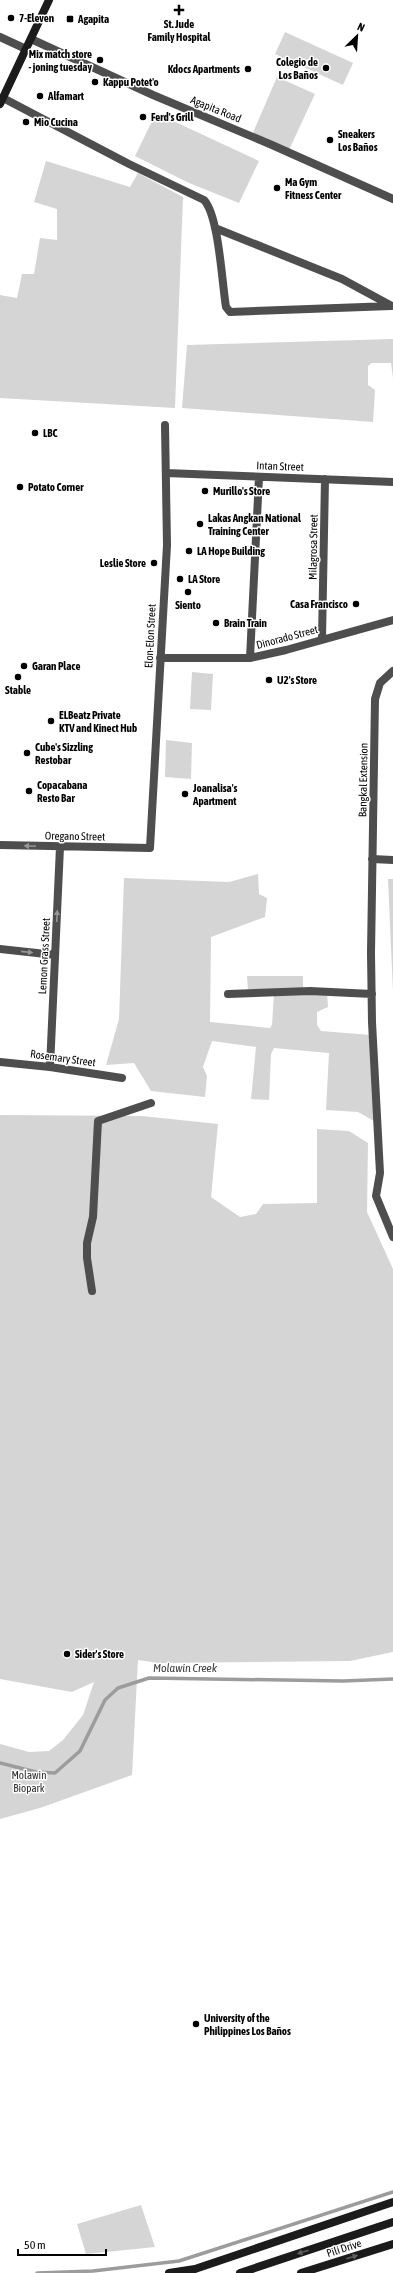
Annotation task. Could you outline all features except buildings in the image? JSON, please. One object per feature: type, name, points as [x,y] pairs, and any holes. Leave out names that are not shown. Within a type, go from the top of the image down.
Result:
[{"type":"street","points":[[49,0],[1,101],[204,200],[209,205],[215,228],[226,307],[230,312],[392,306]]},
{"type":"street","points":[[0,37],[26,49]]},
{"type":"street","name":"Agapita Road","points":[[31,39],[153,95],[272,145],[393,200]]},
{"type":"street","points":[[215,228],[342,279],[392,306]]},
{"type":"street","name":"Elon-Elon Street","points":[[150,848],[167,545],[165,425]]},
{"type":"street","name":"Intan Street","points":[[166,473],[393,482]]},
{"type":"street","points":[[250,658],[259,477]]},
{"type":"street","name":"Milagrosa Street","points":[[322,640],[325,480]]},
{"type":"street","name":"Dinorado Street","points":[[160,658],[250,658],[286,650],[393,620]]},
{"type":"street","name":"Bangkal Extension","points":[[393,671],[380,683],[375,699],[372,859],[372,994],[380,1172],[376,1196],[393,1237]]},
{"type":"street","name":"Oregano Street","points":[[0,845],[150,848]]},
{"type":"street","name":"Lemon Grass Street","points":[[50,1066],[60,847]]},
{"type":"street","points":[[372,859],[393,860]]},
{"type":"street","points":[[0,949],[55,955]]},
{"type":"street","points":[[228,994],[310,991],[372,994]]},
{"type":"street","name":"Rosemary Street","points":[[0,1062],[50,1066],[122,1078]]},
{"type":"street","points":[[92,1291],[87,1258],[87,1243],[92,1216],[98,1121],[150,1103]]},
{"type":"street","points":[[169,2273],[195,2269],[393,2202]]},
{"type":"street","points":[[240,2273],[393,2222]]},
{"type":"street","name":"Pili Drive","points":[[301,2273],[393,2244]]},
{"type":"green space","points":[[285,32],[353,63],[343,85],[275,54]]},
{"type":"green space","points":[[277,77],[315,94],[288,152],[252,135]]},
{"type":"green space","points":[[156,113],[259,161],[239,203],[189,183],[135,156]]},
{"type":"green space","points":[[46,161],[130,187],[138,173],[183,197],[175,408],[0,398],[0,295],[17,298],[22,274],[34,274],[40,238],[57,240],[57,209],[34,202]]},
{"type":"green space","points":[[393,339],[393,378],[391,363],[372,363],[368,366],[368,385],[375,390],[373,422],[182,408],[187,345]]},
{"type":"green space","points":[[192,672],[213,674],[211,710],[190,709]]},
{"type":"green space","points":[[166,740],[192,743],[191,779],[165,777]]},
{"type":"green space","points":[[258,874],[259,894],[267,898],[265,917],[211,937],[210,1022],[270,1028],[272,1025],[274,994],[248,991],[247,976],[303,976],[303,991],[327,992],[328,1007],[317,1012],[317,1025],[321,1031],[371,1035],[374,1121],[358,1112],[326,1110],[329,1053],[274,1048],[271,1054],[269,1100],[251,1099],[256,1047],[212,1041],[203,1067],[207,1076],[205,1097],[151,1091],[134,1063],[106,1065],[119,1019],[124,878],[229,882]]},
{"type":"green space","points":[[388,879],[393,879],[393,992]]},
{"type":"green space","name":"Molawin Biopark","points":[[0,1115],[142,1116],[218,1124],[211,1197],[240,1217],[256,1214],[263,1204],[317,1203],[317,1129],[349,1131],[368,1143],[367,1212],[393,1269],[393,1652],[350,1661],[158,1663],[138,1660],[132,1775],[40,1808],[0,1819],[0,1744],[29,1752],[49,1751],[63,1740],[83,1715],[94,1682],[72,1692],[0,1679]]},
{"type":"green space","points":[[141,2205],[155,2247],[86,2254],[77,2224]]},
{"type":"waterway","name":"Molawin Creek","points":[[0,1763],[36,1772],[55,1773],[80,1751],[105,1700],[118,1688],[149,1678],[343,1681],[393,1679]]},
{"type":"waterway","points":[[37,2273],[93,2271],[179,2261],[393,2192]]},
{"type":"place","name":"St. Jude Family Hospital","points":[[179,10]]},
{"type":"place","name":"7-Eleven","points":[[11,18]]},
{"type":"place","name":"Agapita","points":[[70,19]]},
{"type":"place","name":"Mix match store - joning tuesday","points":[[100,60]]},
{"type":"place","name":"Colegio de Los Baños","points":[[326,68]]},
{"type":"place","name":"Kdocs Apartments","points":[[248,69]]},
{"type":"place","name":"Kappu Potet'o","points":[[95,82]]},
{"type":"place","name":"Alfamart","points":[[40,96]]},
{"type":"place","name":"Ferd's Grill","points":[[143,117]]},
{"type":"place","name":"Mio Cucina","points":[[26,122]]},
{"type":"place","name":"Sneakers Los Baños","points":[[330,140]]},
{"type":"place","name":"Ma Gym Fitness Center","points":[[277,188]]},
{"type":"place","name":"LBC","points":[[35,433]]},
{"type":"place","name":"Potato Corner","points":[[20,487]]},
{"type":"place","name":"Murillo's Store","points":[[205,491]]},
{"type":"place","name":"Lakas Angkan National Training Center","points":[[200,524]]},
{"type":"place","name":"LA Hope Building","points":[[189,551]]},
{"type":"place","name":"Leslie Store","points":[[154,563]]},
{"type":"place","name":"LA Store","points":[[180,579]]},
{"type":"place","name":"Siento","points":[[188,592]]},
{"type":"place","name":"Casa Francisco","points":[[356,604]]},
{"type":"place","name":"Brain Train","points":[[216,623]]},
{"type":"place","name":"Garan Place","points":[[24,666]]},
{"type":"place","name":"Stable","points":[[18,677]]},
{"type":"place","name":"U2's Store","points":[[269,680]]},
{"type":"place","name":"ELBeatz Private KTV and Kinect Hub","points":[[51,721]]},
{"type":"place","name":"Cube's Sizzling Restobar","points":[[27,753]]},
{"type":"place","name":"Copacabana Resto Bar","points":[[29,791]]},
{"type":"place","name":"Joanalisa's Apartment","points":[[185,794]]},
{"type":"place","name":"Sider's Store","points":[[67,1654]]},
{"type":"place","name":"University of the Philippines Los Baños","points":[[196,2024]]}]
